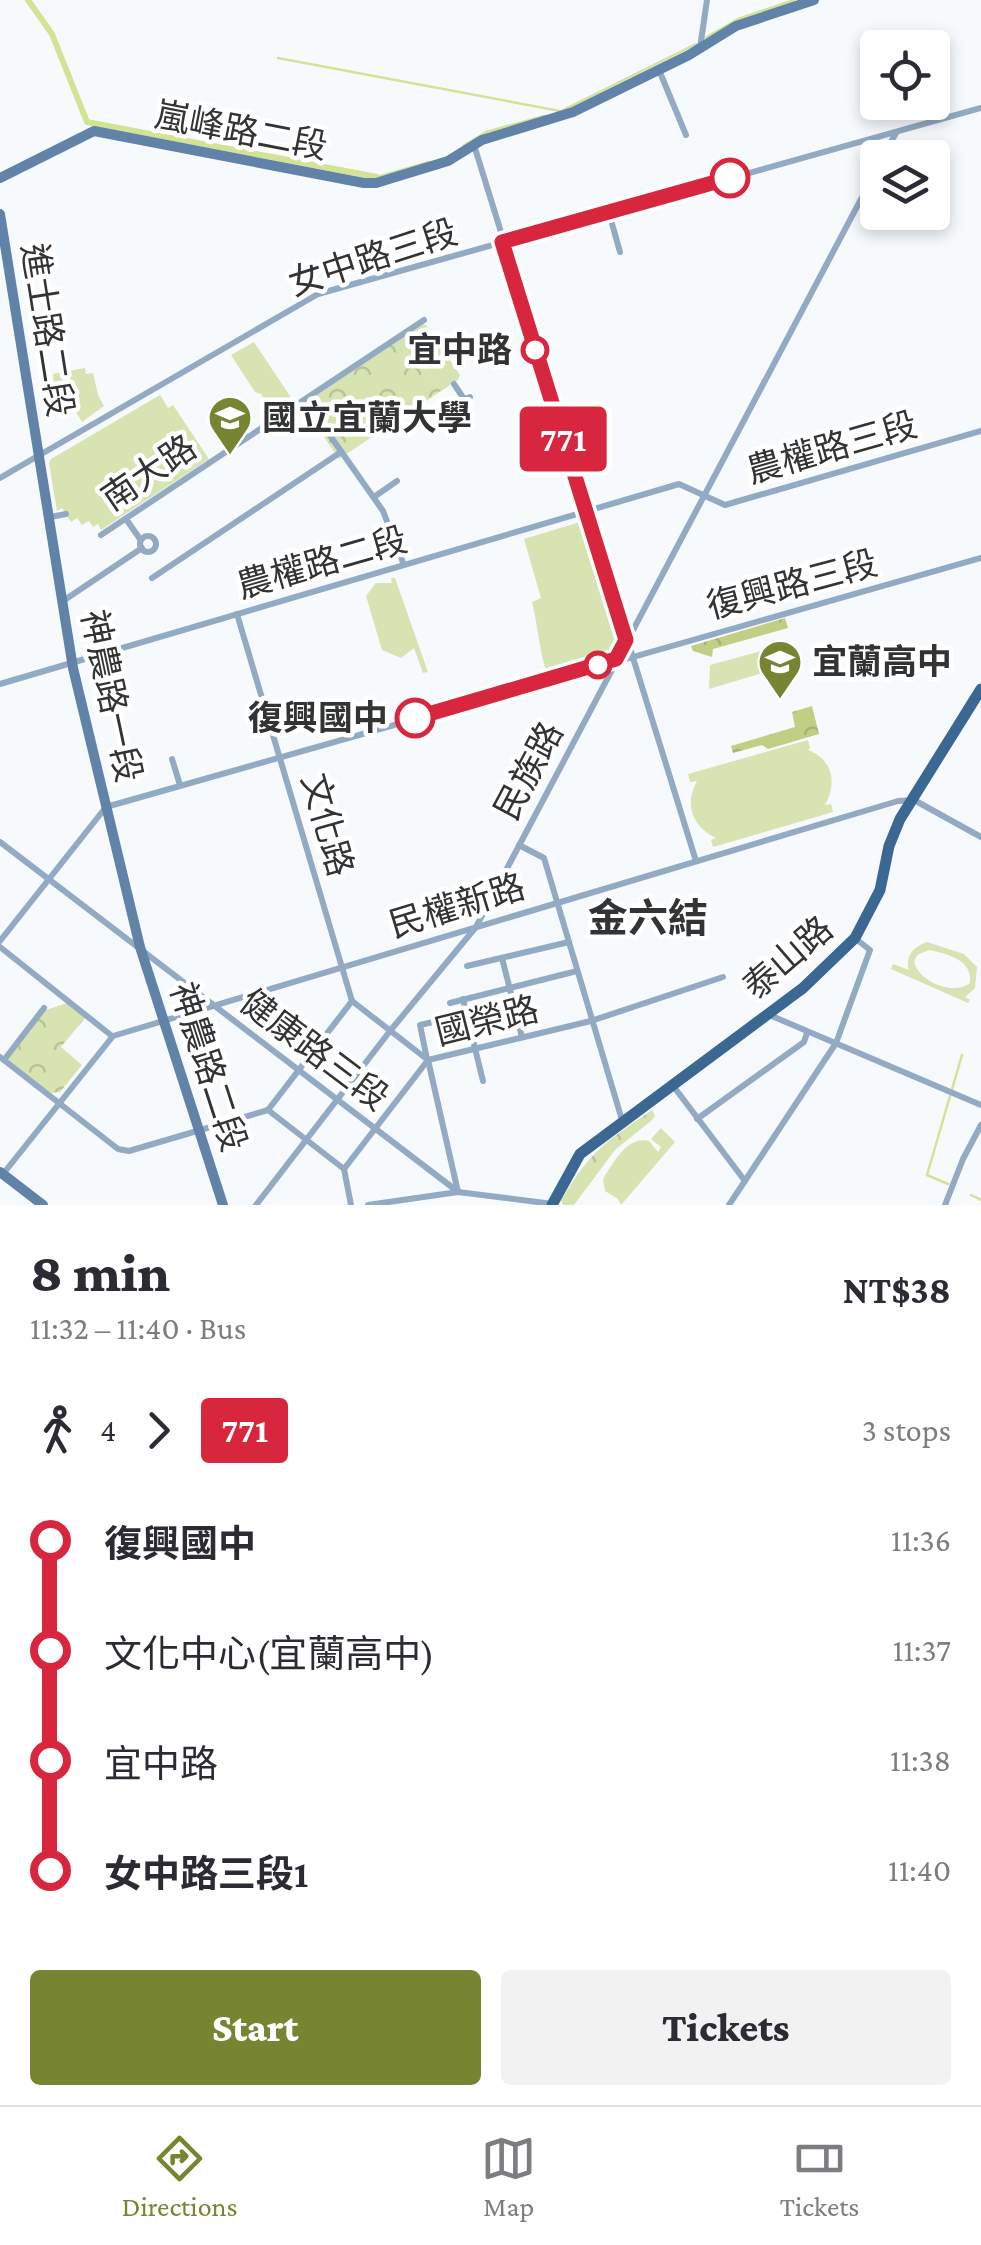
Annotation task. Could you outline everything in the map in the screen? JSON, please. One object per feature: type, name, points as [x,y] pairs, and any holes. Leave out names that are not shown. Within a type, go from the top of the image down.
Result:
[{"type":"main road","name":"泰山路","points":[[553,1204],[580,1154],[768,1014],[824,970],[855,938],[880,890],[894,830],[981,690]]},
{"type":"street","points":[[700,48],[707,0]]},
{"type":"street","name":"嵐峰路二段","points":[[0,178],[94,131],[370,184],[448,161],[474,144],[555,120],[660,70],[736,26],[814,0]]},
{"type":"street","points":[[660,70],[686,135]]},
{"type":"street","name":"女中路三段","points":[[0,478],[312,297],[981,108]]},
{"type":"street","points":[[892,140],[897,132]]},
{"type":"street","points":[[474,144],[696,861]]},
{"type":"street","name":"民族路","points":[[256,1205],[476,927],[860,201]]},
{"type":"street","points":[[608,212],[620,252]]},
{"type":"street","name":"進士路二段","points":[[0,214],[39,455]]},
{"type":"street","points":[[0,285],[11,279]]},
{"type":"street","name":"南大路","points":[[101,535],[424,320]]},
{"type":"street","points":[[454,384],[464,399],[470,396]]},
{"type":"street","points":[[299,403],[310,407],[384,511],[404,565]]},
{"type":"street","name":"農權路三段","points":[[586,511],[679,484],[725,505],[981,432]]},
{"type":"street","points":[[152,578],[342,452]]},
{"type":"street","name":"神農路一段","points":[[39,455],[73,662],[140,947]]},
{"type":"street","points":[[374,497],[396,481]]},
{"type":"street","name":"農權路二段","points":[[0,684],[586,511]]},
{"type":"street","points":[[50,518],[66,514]]},
{"type":"street","points":[[63,602],[141,544],[126,518]]},
{"type":"street","name":"復興路三段","points":[[106,807],[981,558]]},
{"type":"street","name":"文化路","points":[[237,614],[352,1001]]},
{"type":"street","points":[[172,759],[180,785]]},
{"type":"street","points":[[914,800],[981,837]]},
{"type":"street","name":"民權新路","points":[[112,1036],[696,861],[914,800]]},
{"type":"street","points":[[43,1205],[1,1174],[112,1036],[0,944],[106,807]]},
{"type":"street","name":"健康路三段","points":[[0,842],[458,1192]]},
{"type":"street","points":[[519,845],[544,858],[622,1120]]},
{"type":"street","points":[[729,1205],[836,1043],[870,950],[855,938]]},
{"type":"street","points":[[466,966],[568,942]]},
{"type":"street","name":"神農路二段","points":[[140,947],[223,1205]]},
{"type":"street","points":[[502,958],[522,1037]]},
{"type":"street","points":[[450,1003],[577,971]]},
{"type":"street","name":"國榮路","points":[[344,1169],[428,1060],[591,1021],[724,977]]},
{"type":"street","points":[[463,1000],[483,1080]]},
{"type":"street","points":[[44,1008],[2,1059],[123,1151],[268,1110],[352,1001],[428,1060]]},
{"type":"street","points":[[458,1192],[420,1025],[467,1014]]},
{"type":"street","points":[[768,1014],[981,1105]]},
{"type":"street","points":[[697,1119],[804,1042],[807,1033]]},
{"type":"street","points":[[672,1084],[745,1181]]},
{"type":"street","points":[[268,1110],[344,1169],[351,1205]]},
{"type":"street","points":[[945,1205],[981,1125]]},
{"type":"street","points":[[368,1205],[458,1192],[553,1204]]},
{"type":"green space","points":[[421,324],[426,325],[460,375],[441,391],[404,336]]},
{"type":"green space","points":[[404,336],[441,391],[339,459],[302,404]]},
{"type":"green space","points":[[254,342],[292,399],[273,412],[231,355]]},
{"type":"green space","points":[[85,368],[86,374],[93,373],[104,406],[82,422],[75,410],[63,417],[53,374]]},
{"type":"green space","points":[[160,395],[168,408],[173,405],[209,459],[101,530],[89,521],[82,525],[77,518],[71,522],[62,508],[57,511],[51,459]]},
{"type":"green space","points":[[580,522],[616,638],[609,656],[547,674],[532,602],[541,598],[524,539]]},
{"type":"green space","points":[[391,578],[395,578],[428,672],[423,673],[414,648],[401,658],[382,650],[366,596],[376,583],[392,583]]},
{"type":"green space","points":[[785,618],[788,628],[713,649],[712,657],[693,651],[691,646]]},
{"type":"green space","points":[[769,649],[772,670],[709,689],[710,665]]},
{"type":"green space","points":[[812,706],[819,734],[768,749],[762,745],[733,753],[731,746],[795,727],[792,712]]},
{"type":"green space","points":[[808,740],[808,750],[823,759],[830,772],[831,788],[825,805],[831,804],[833,812],[713,847],[711,840],[716,838],[701,828],[693,814],[691,798],[697,781],[690,782],[688,774]]},
{"type":"green space","points":[[927,942],[964,954],[977,967],[975,988],[965,997],[970,1000],[968,1003],[891,969],[893,964],[909,970],[909,956]],"holes":[[[929,950],[963,964],[970,983],[947,987],[923,976],[914,962],[917,955]]]},
{"type":"green space","points":[[67,1003],[85,1018],[61,1047],[82,1065],[60,1092],[51,1093],[6,1060],[43,1011]]},
{"type":"green space","points":[[652,1110],[655,1116],[651,1121],[615,1150],[574,1205],[563,1205],[561,1201],[590,1159]]},
{"type":"green space","points":[[661,1128],[675,1142],[621,1205],[605,1191],[603,1179],[634,1142],[649,1141],[658,1152],[661,1147],[651,1139]]},
{"type":"waterway","points":[[28,0],[52,34],[87,122],[377,177]]},
{"type":"waterway","points":[[705,38],[738,19],[794,0]]},
{"type":"waterway","points":[[563,110],[696,44]]},
{"type":"waterway","points":[[278,58],[560,111]]},
{"type":"waterway","points":[[463,146],[486,132],[544,116]]},
{"type":"waterway","points":[[377,177],[429,162]]},
{"type":"waterway","points":[[948,1184],[927,1175],[962,1055]]},
{"type":"waterway","points":[[971,1195],[981,1200]]},
{"type":"bus line","name":"771","points":[[415,718],[616,659],[626,640],[502,242],[730,178]]},
{"type":"place","name":"宜中路","points":[[535,350]]},
{"type":"place","name":"國立宜蘭大學","points":[[230,456]]},
{"type":"place","name":"宜蘭高中","points":[[780,700]]},
{"type":"place","name":"復興國中","points":[[415,718]]},
{"type":"district","name":"金六結","points":[[648,918]]}]
